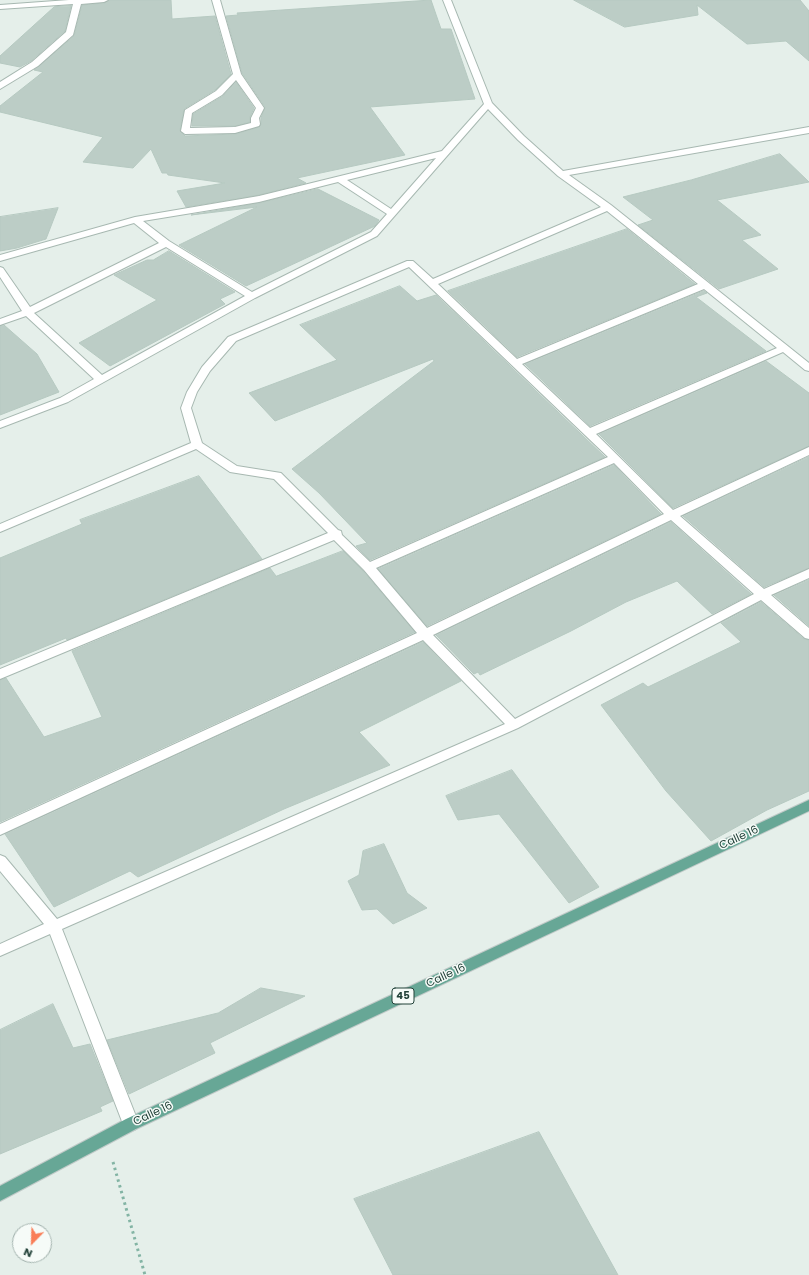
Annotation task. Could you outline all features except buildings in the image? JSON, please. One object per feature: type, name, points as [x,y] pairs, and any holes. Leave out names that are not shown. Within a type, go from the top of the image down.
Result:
[{"type":"main road","name":"Calle 16","points":[[0,1194],[131,1124],[809,805]]},
{"type":"street","points":[[0,7],[104,0]]},
{"type":"street","points":[[216,0],[238,74],[252,95],[254,101],[260,108],[255,118],[256,124],[235,130],[185,131],[188,112],[219,93],[238,74]]},
{"type":"street","points":[[447,0],[488,104],[521,138],[561,174],[608,207],[809,368]]},
{"type":"street","points":[[0,86],[35,64],[70,33],[78,2]]},
{"type":"street","points":[[0,425],[64,400],[252,296],[374,234],[488,104]]},
{"type":"street","points":[[561,174],[809,130]]},
{"type":"street","points":[[0,258],[135,220],[258,199],[445,153]]},
{"type":"street","points":[[339,179],[392,213]]},
{"type":"street","points":[[432,283],[608,207]]},
{"type":"street","points":[[135,220],[166,243],[252,296]]},
{"type":"street","points":[[0,322],[28,312],[166,243]]},
{"type":"street","points":[[514,725],[425,634],[368,567],[337,534],[277,476],[234,469],[197,445],[186,408],[192,392],[206,369],[232,339],[410,263],[615,458],[672,515],[809,634]]},
{"type":"street","points":[[0,270],[28,312],[101,380]]},
{"type":"street","points":[[516,363],[705,285]]},
{"type":"street","points":[[589,433],[785,348]]},
{"type":"street","points":[[0,528],[197,445]]},
{"type":"street","points":[[0,830],[425,634],[809,451]]},
{"type":"street","points":[[368,567],[615,458]]},
{"type":"street","points":[[0,674],[337,534]]},
{"type":"street","points":[[0,950],[514,725],[763,594],[809,573]]},
{"type":"street","points":[[0,861],[54,926],[131,1124]]},
{"type":"path","points":[[106,1137],[144,1275]]}]
